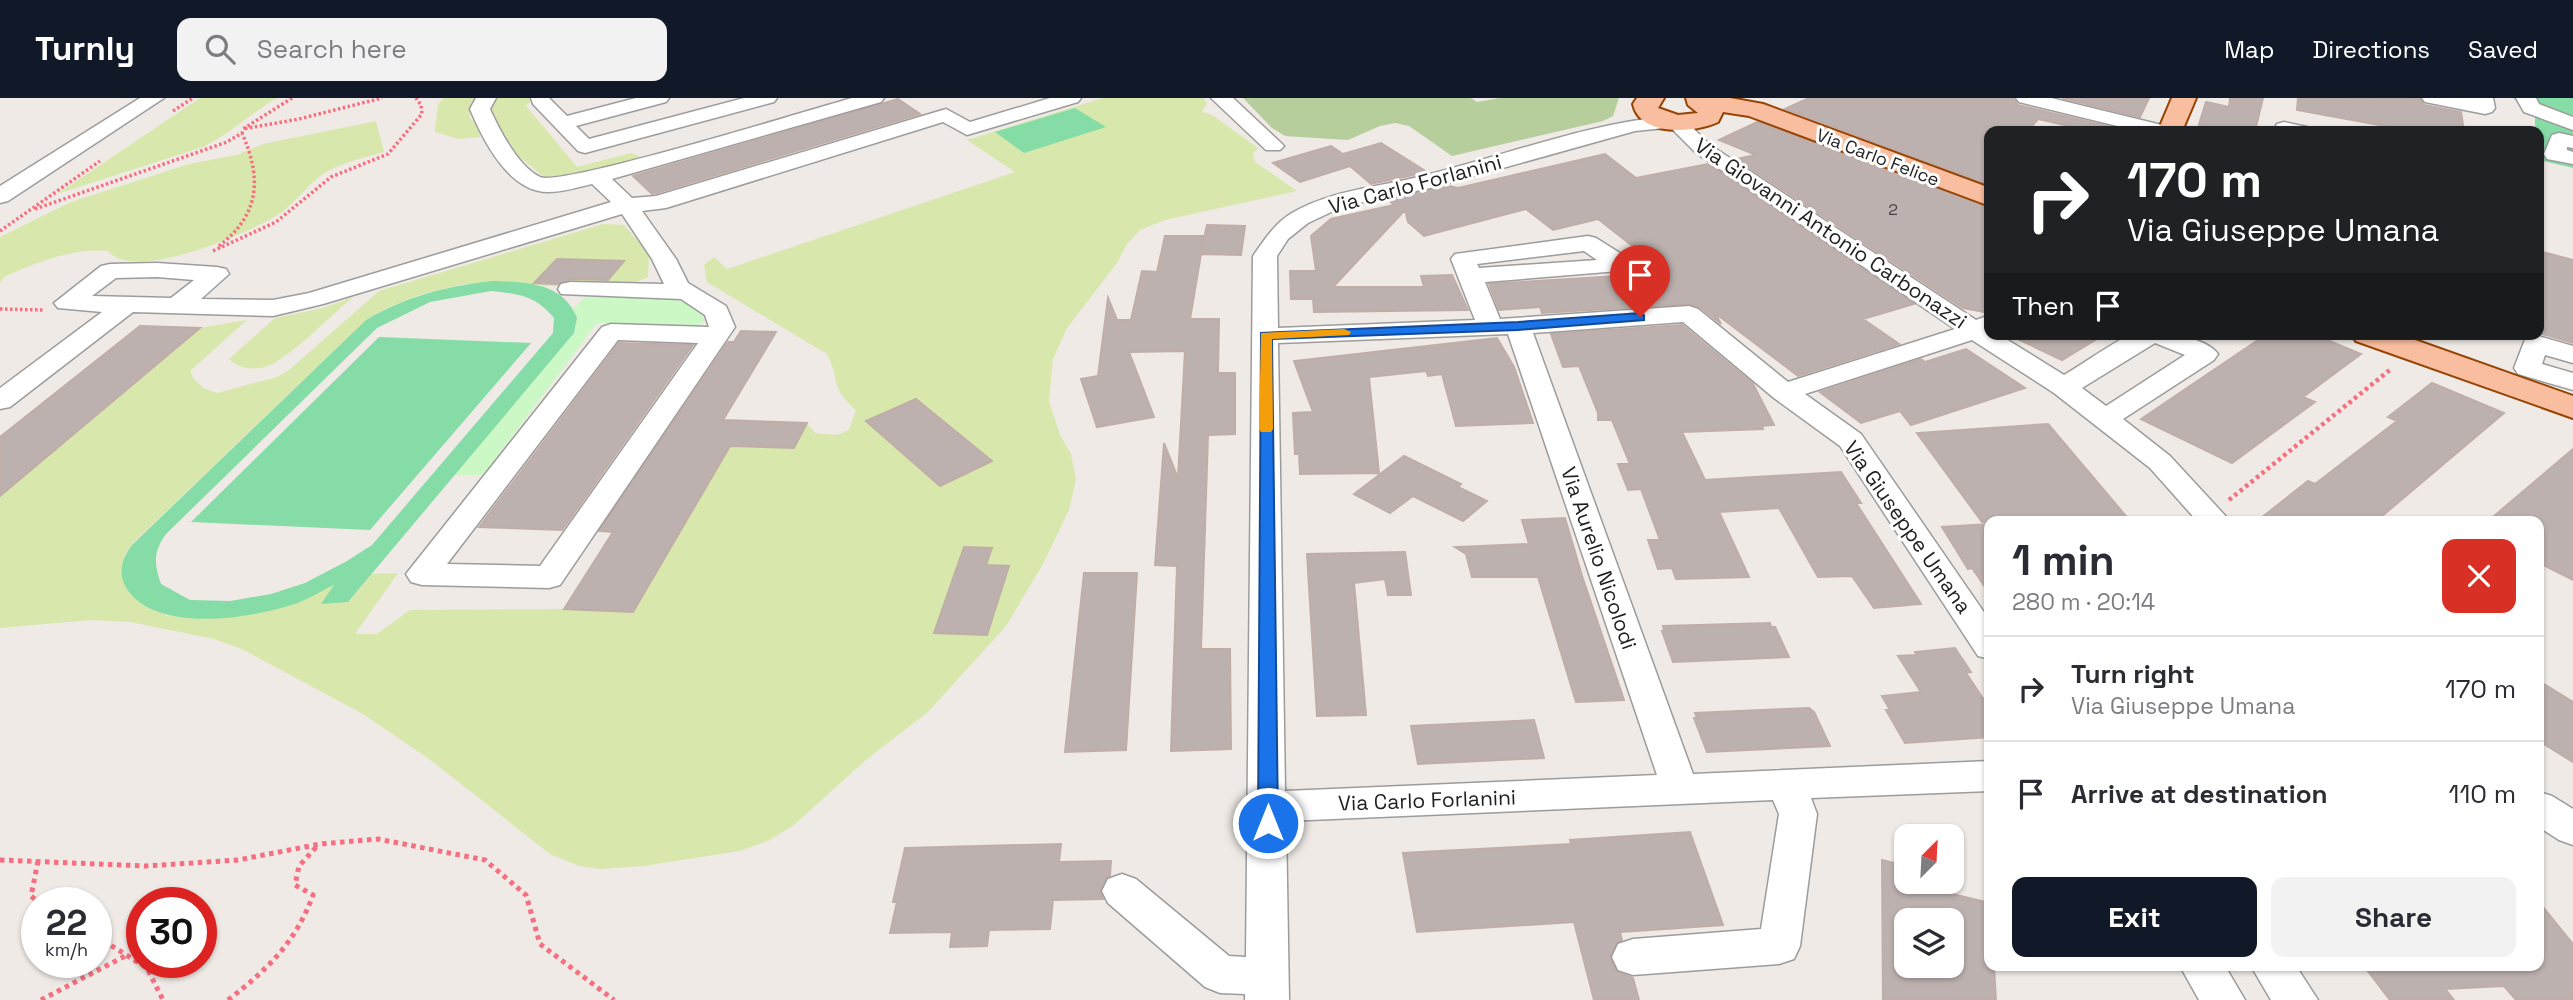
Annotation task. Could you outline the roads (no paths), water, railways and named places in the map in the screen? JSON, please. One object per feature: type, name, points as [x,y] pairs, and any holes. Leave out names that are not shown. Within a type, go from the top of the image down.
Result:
[{"type":"main road","points":[[2172,126],[2183,98]]},
{"type":"main road","points":[[1645,102],[1653,116],[1691,113]]},
{"type":"main road","name":"Via Carlo Felice","points":[[1691,113],[1717,116],[1766,108],[1984,196]]},
{"type":"main road","points":[[2384,340],[2573,408]]},
{"type":"street","points":[[0,196],[154,98]]},
{"type":"street","points":[[486,98],[480,109],[496,145],[531,181],[548,186],[597,177],[874,98]]},
{"type":"street","points":[[550,98],[540,100],[585,147],[767,98]]},
{"type":"street","points":[[563,123],[659,98]]},
{"type":"street","points":[[927,98],[967,129],[1071,98]]},
{"type":"street","points":[[177,306],[217,274],[157,270],[110,271],[67,303],[127,305],[273,308],[314,299],[627,205],[658,202],[1008,98]]},
{"type":"street","points":[[1221,98],[1273,146]]},
{"type":"street","points":[[2026,98],[2142,126]]},
{"type":"street","points":[[2432,98],[2485,108],[2483,98]]},
{"type":"street","points":[[2526,98],[2531,108],[2573,124]]},
{"type":"street","name":"Via Carlo Forlanini","points":[[1594,137],[1645,102]]},
{"type":"street","name":"Via Carlo Forlanini","points":[[1691,113],[1427,182],[1338,201],[1300,218],[1280,234],[1265,256],[1268,807],[1984,776]]},
{"type":"street","name":"Via Giovanni Antonio Carbonazzi","points":[[1691,113],[1683,130],[1703,149],[1982,326]]},
{"type":"street","points":[[2573,142],[2559,139],[2555,154],[2573,158]]},
{"type":"street","points":[[597,177],[627,205],[664,259],[678,287],[717,311],[722,327],[716,336],[549,578],[422,574],[611,332],[716,336]]},
{"type":"street","points":[[1588,243],[1622,265],[1470,276],[1463,259],[1588,243]]},
{"type":"street","name":"Via Aurelio Nicolodi","points":[[1470,276],[1504,326],[1680,789]]},
{"type":"street","points":[[570,289],[687,292]]},
{"type":"street","points":[[0,401],[127,305]]},
{"type":"street","name":"Via Giuseppe Umana","points":[[1265,336],[1504,326],[1689,314],[1784,392],[1851,440],[1984,638]]},
{"type":"street","points":[[1784,392],[1982,326]]},
{"type":"street","name":"Via Giovanni Antonio Carbonazzi","points":[[2001,340],[2160,462],[2211,516]]},
{"type":"street","points":[[2064,387],[2141,340]]},
{"type":"street","points":[[2106,418],[2205,354],[2171,340]]},
{"type":"street","points":[[2573,355],[2535,343],[2527,368],[2573,382]]},
{"type":"street","points":[[1633,957],[1779,946],[1798,814],[1786,785]]},
{"type":"street","points":[[1122,891],[1220,974],[1267,989],[1268,807]]},
{"type":"street","points":[[2544,810],[2573,829]]},
{"type":"street","points":[[2204,971],[2223,1000]]},
{"type":"street","points":[[2276,971],[2296,1000]]}]
